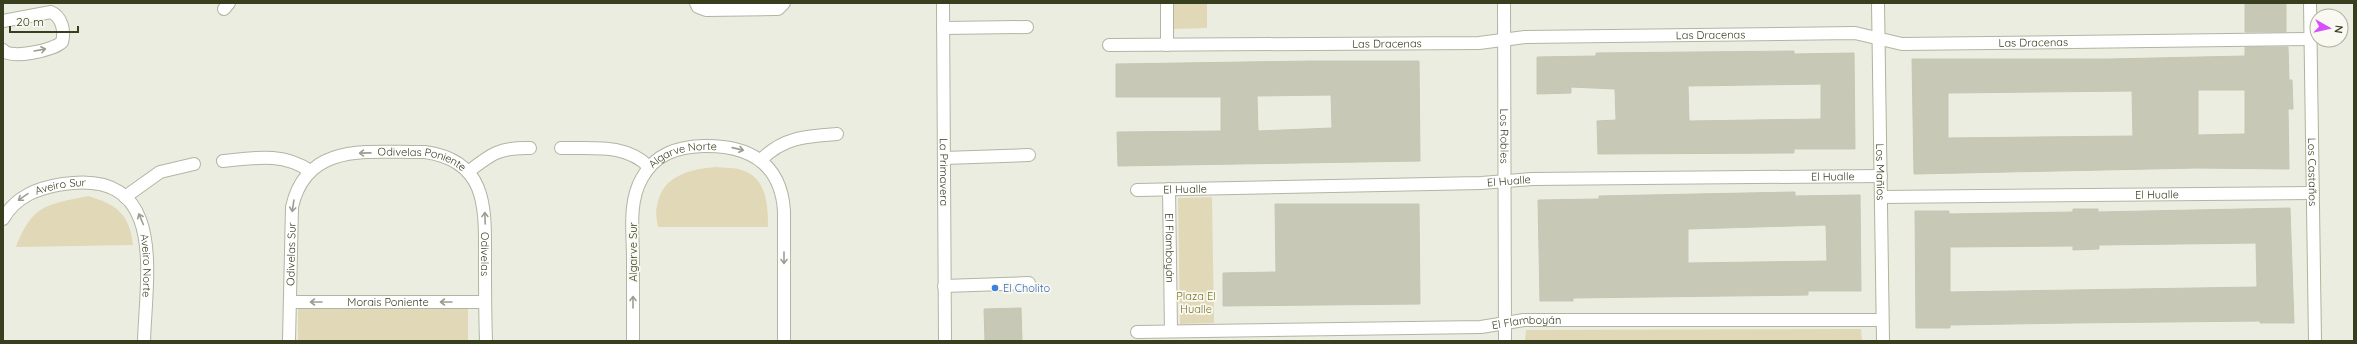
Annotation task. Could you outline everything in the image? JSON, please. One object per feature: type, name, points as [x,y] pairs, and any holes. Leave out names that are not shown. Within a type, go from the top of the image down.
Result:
[{"type":"street","points":[[696,3],[698,7],[706,10],[778,9],[784,3]]},
{"type":"street","name":"La Primavera","points":[[943,3],[945,341]]},
{"type":"street","points":[[1167,3],[1167,45]]},
{"type":"street","name":"Los Robles","points":[[1504,3],[1505,341]]},
{"type":"street","name":"Los Mañíos","points":[[1878,3],[1883,341]]},
{"type":"street","points":[[3,21],[35,8],[52,12],[58,16],[63,33],[58,46],[14,55],[5,53],[3,50]]},
{"type":"street","points":[[943,28],[1027,27]]},
{"type":"street","name":"Las Dracenas","points":[[1109,45],[1479,43],[1525,37],[1855,33],[1902,44],[2309,38]]},
{"type":"street","name":"Los Castaños","points":[[2311,48],[2315,341]]},
{"type":"street","points":[[760,160],[772,149],[786,141],[806,136],[838,134]]},
{"type":"street","name":"Odivelas Poniente","points":[[310,171],[324,160],[337,155],[425,152],[449,158],[468,172],[498,151],[512,147],[530,148]]},
{"type":"street","name":"Algarve Norte","points":[[561,148],[624,151],[642,160],[649,167],[665,154],[678,149],[691,147],[738,149],[760,160],[776,179],[783,200],[784,341]]},
{"type":"street","points":[[944,158],[1029,155]]},
{"type":"street","points":[[223,161],[279,158],[292,161],[310,171]]},
{"type":"street","points":[[125,197],[160,172],[194,164]]},
{"type":"street","name":"Algarve Sur","points":[[633,341],[634,201],[636,189],[649,167]]},
{"type":"street","name":"Odivelas Sur","points":[[289,341],[292,207],[298,188],[310,171]]},
{"type":"street","name":"Odivelas","points":[[468,172],[480,190],[484,203],[486,341]]},
{"type":"street","name":"El Hualle","points":[[1137,190],[1504,181],[1532,179],[1881,176]]},
{"type":"street","name":"Aveiro Sur","points":[[3,219],[20,199],[41,188],[54,185],[89,181],[114,189],[125,197]]},
{"type":"street","name":"El Flamboyán","points":[[1169,189],[1171,331]]},
{"type":"street","name":"El Hualle","points":[[1881,197],[2313,193]]},
{"type":"street","name":"Aveiro Norte","points":[[125,197],[138,213],[145,233],[144,341]]},
{"type":"street","points":[[944,286],[1029,283]]},
{"type":"street","name":"Morais Poniente","points":[[290,302],[485,302]]},
{"type":"street","name":"El Flamboyán","points":[[1137,332],[1481,327],[1524,320],[1882,320]]},
{"type":"green space","points":[[1173,3],[1207,3],[1207,28],[1173,29]]},
{"type":"green space","points":[[716,167],[741,170],[752,175],[757,180],[765,194],[768,227],[658,227],[656,208],[665,187],[671,181],[688,172]]},
{"type":"green space","points":[[88,196],[114,207],[120,212],[129,225],[133,245],[16,247],[22,233],[35,214],[51,205]]},
{"type":"green space","name":"Plaza El Hualle","points":[[1212,197],[1214,323],[1180,324],[1178,198]]},
{"type":"green space","points":[[298,307],[468,309],[468,341],[298,341]]},
{"type":"green space","points":[[1861,329],[1862,341],[1525,341],[1526,330]]},
{"type":"building","points":[[2245,3],[2286,3],[2286,32],[2245,32]]},
{"type":"building","points":[[2245,47],[2288,47],[2289,80],[2292,80],[2293,109],[2288,109],[2289,169],[2197,168],[1914,174],[1912,59],[2110,59],[2245,56]],"holes":[[[2198,90],[2245,90],[2245,134],[2198,135]],[[2132,91],[2133,136],[1948,138],[1948,93]]]},
{"type":"building","points":[[1794,51],[1794,54],[1854,53],[1855,149],[1794,149],[1794,153],[1598,154],[1597,121],[1616,120],[1615,89],[1571,87],[1571,93],[1537,94],[1537,57],[1596,56],[1596,53]],"holes":[[[1821,84],[1821,119],[1689,121],[1688,86]]]},
{"type":"building","points":[[1419,61],[1420,161],[1118,166],[1117,132],[1221,131],[1221,97],[1116,97],[1116,64]],"holes":[[[1331,95],[1332,128],[1258,131],[1257,96]]]},
{"type":"building","points":[[1795,192],[1795,196],[1860,195],[1861,291],[1808,291],[1808,295],[1573,298],[1573,301],[1540,301],[1538,200],[1599,199],[1599,196]],"holes":[[[1826,225],[1827,261],[1688,263],[1688,229]]]},
{"type":"building","points":[[1275,204],[1419,204],[1420,304],[1223,306],[1223,273],[1276,272]]},
{"type":"building","points":[[2290,208],[2294,323],[2260,323],[2260,321],[2072,323],[1950,325],[1950,328],[1916,328],[1915,211],[1949,211],[1949,214],[2073,212],[2073,209],[2098,209],[2098,212]],"holes":[[[2256,243],[2257,287],[1950,292],[1950,247],[2073,246],[2073,250],[2099,249],[2099,245]]]},
{"type":"building","points":[[1021,308],[1022,341],[985,341],[984,309]]},
{"type":"place","name":"El Cholito","points":[[995,288]]}]
